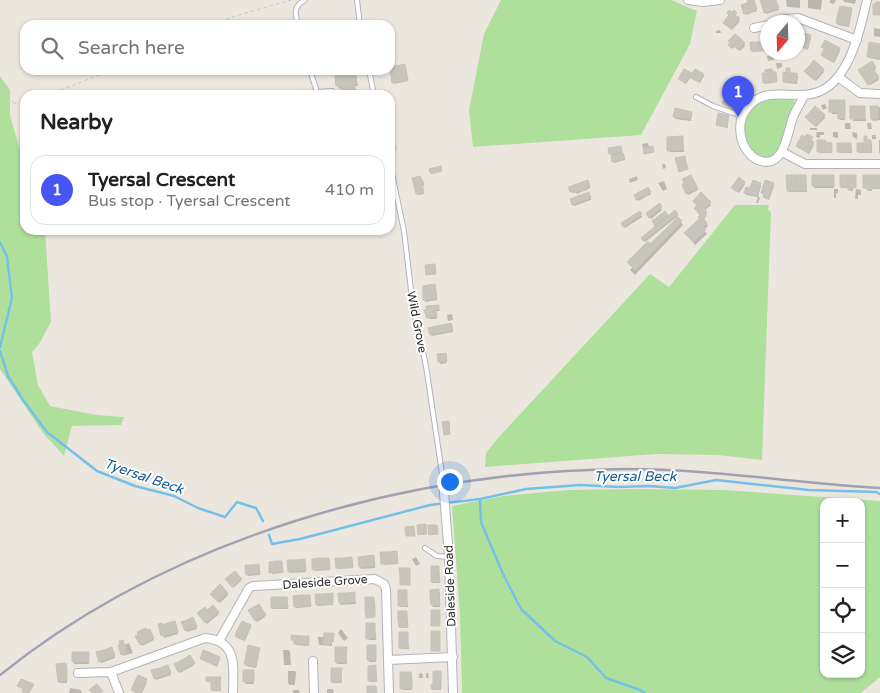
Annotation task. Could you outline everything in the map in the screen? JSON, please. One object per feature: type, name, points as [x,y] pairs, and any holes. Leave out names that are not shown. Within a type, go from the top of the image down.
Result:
[{"type":"street","points":[[688,0],[703,2],[720,0]]},
{"type":"street","points":[[804,96],[794,114],[782,152],[776,158],[766,161],[752,156],[742,142],[740,131],[742,116],[753,101],[764,95],[813,95],[826,88],[838,76],[857,40],[867,0]]},
{"type":"street","points":[[805,21],[857,40]]},
{"type":"street","points":[[754,28],[760,27]]},
{"type":"street","points":[[838,76],[860,93],[880,94]]},
{"type":"street","points":[[782,152],[805,164],[880,164]]},
{"type":"street","name":"Daleside Road","points":[[443,480],[446,498],[449,557],[453,693]]},
{"type":"street","name":"Daleside Grove","points":[[219,640],[248,588],[253,586],[375,579],[384,584],[386,589],[389,693]]},
{"type":"street","points":[[78,673],[111,672],[200,638],[213,638],[225,645],[232,656],[233,693]]},
{"type":"street","points":[[388,660],[453,657]]},
{"type":"street","points":[[313,661],[314,693]]},
{"type":"street","points":[[111,672],[119,693]]},
{"type":"lane","points":[[297,20],[296,9],[305,0]]},
{"type":"lane","points":[[356,0],[359,20]]},
{"type":"lane","points":[[311,75],[316,90]]},
{"type":"lane","points":[[370,75],[373,90]]},
{"type":"lane","points":[[696,97],[713,106],[742,116]]},
{"type":"lane","name":"Wild Grove","points":[[395,188],[404,231],[413,306],[426,366],[443,480]]},
{"type":"lane","points":[[425,548],[437,556],[449,557]]},
{"type":"path","points":[[225,20],[291,0]]},
{"type":"path","points":[[61,90],[99,75]]},
{"type":"path","points":[[0,87],[10,102],[20,105]]},
{"type":"path","points":[[865,655],[880,650]]},
{"type":"path","points":[[814,693],[830,678]]},
{"type":"green space","points":[[501,0],[671,0],[697,11],[690,44],[641,135],[473,147],[469,110],[484,34]]},
{"type":"green space","points":[[0,76],[10,90],[10,116],[20,149],[20,235],[45,235],[51,322],[39,344],[32,352],[38,385],[50,406],[96,415],[124,417],[121,425],[72,426],[64,456],[43,433],[0,369]]},
{"type":"green space","points":[[770,97],[792,98],[795,105],[783,144],[777,153],[768,158],[760,157],[747,144],[744,122],[748,112],[756,103]]},
{"type":"green space","points":[[735,205],[769,205],[768,210],[771,212],[762,460],[718,455],[656,454],[485,467],[486,453],[497,439],[650,274],[669,287]]},
{"type":"green space","points":[[635,489],[723,490],[837,498],[820,498],[820,678],[865,678],[865,500],[880,501],[880,677],[861,693],[462,693],[460,616],[452,506],[503,496],[569,490]]},
{"type":"building","points":[[754,0],[757,9],[751,12],[747,1]]},
{"type":"building","points":[[760,0],[768,0],[772,10],[764,13]]},
{"type":"building","points":[[768,0],[776,0],[779,8],[772,10]]},
{"type":"building","points":[[876,2],[880,2],[880,15],[873,15],[873,4],[876,4]]},
{"type":"building","points":[[747,3],[751,12],[744,14],[741,5]]},
{"type":"building","points":[[840,6],[852,8],[850,16],[838,13]]},
{"type":"building","points":[[729,10],[732,12],[734,10],[737,13],[735,15],[740,18],[735,24],[727,17]]},
{"type":"building","points":[[838,13],[850,16],[848,26],[836,23]]},
{"type":"building","points":[[727,17],[735,24],[731,29],[723,23]]},
{"type":"building","points":[[805,33],[811,35],[807,49],[805,48]]},
{"type":"building","points":[[735,34],[740,38],[731,48],[728,45],[730,42],[728,41]]},
{"type":"building","points":[[740,38],[745,43],[738,50],[733,45]]},
{"type":"building","points":[[825,40],[840,48],[836,55],[821,47]]},
{"type":"building","points":[[750,42],[757,42],[758,51],[751,51]]},
{"type":"building","points":[[757,42],[760,42],[760,51],[758,51]]},
{"type":"building","points":[[869,42],[880,44],[880,51],[868,49]]},
{"type":"building","points":[[824,49],[836,55],[833,62],[821,55]]},
{"type":"building","points":[[868,49],[880,51],[880,58],[867,57]]},
{"type":"building","points":[[814,60],[824,69],[819,75],[809,66]]},
{"type":"building","points":[[872,61],[876,67],[862,76],[858,70]]},
{"type":"building","points":[[405,64],[408,80],[392,83],[391,75],[395,75],[395,66]]},
{"type":"building","points":[[809,66],[819,75],[814,80],[804,71]]},
{"type":"building","points":[[786,68],[790,68],[790,82],[783,82],[783,72],[786,73]]},
{"type":"building","points":[[684,69],[692,73],[695,69],[704,74],[699,82],[689,77],[685,83],[678,79]]},
{"type":"building","points":[[769,69],[776,72],[777,81],[770,82]]},
{"type":"building","points":[[769,69],[770,82],[763,83],[762,73]]},
{"type":"building","points":[[873,69],[879,77],[868,85],[862,76]]},
{"type":"building","points":[[790,73],[797,73],[797,82],[790,82]]},
{"type":"building","points":[[356,75],[357,83],[354,83],[355,89],[342,90],[341,86],[336,86],[335,76]]},
{"type":"building","points":[[742,79],[749,88],[740,96],[733,87]]},
{"type":"building","points":[[728,93],[738,99],[732,109],[722,103]]},
{"type":"building","points":[[829,100],[837,100],[837,112],[829,112]]},
{"type":"building","points":[[837,100],[845,100],[845,118],[838,119]]},
{"type":"building","points":[[815,106],[825,115],[820,121],[810,112]]},
{"type":"building","points":[[850,106],[858,106],[858,119],[850,119]]},
{"type":"building","points":[[858,106],[865,106],[865,119],[858,119]]},
{"type":"building","points":[[870,106],[878,106],[878,119],[871,119]]},
{"type":"building","points":[[675,108],[692,112],[691,119],[673,117]]},
{"type":"building","points":[[810,112],[820,121],[815,126],[805,117]]},
{"type":"building","points":[[718,113],[729,115],[727,127],[716,125]]},
{"type":"building","points":[[807,134],[813,137],[811,140],[814,142],[808,153],[796,146],[802,135],[805,137]]},
{"type":"building","points":[[683,136],[683,143],[667,144],[667,137]]},
{"type":"building","points":[[864,136],[867,136],[867,140],[871,140],[871,152],[864,152]]},
{"type":"building","points":[[817,140],[825,140],[825,152],[817,152]]},
{"type":"building","points":[[825,142],[832,143],[832,152],[825,152]]},
{"type":"building","points":[[683,143],[683,150],[667,151],[667,144]]},
{"type":"building","points":[[837,143],[844,143],[844,152],[837,152]]},
{"type":"building","points":[[844,143],[851,143],[851,152],[844,152]]},
{"type":"building","points":[[857,143],[864,143],[864,152],[857,152]]},
{"type":"building","points":[[621,146],[622,152],[609,154],[608,148]]},
{"type":"building","points":[[653,146],[654,152],[644,154],[643,148]]},
{"type":"building","points":[[623,153],[625,159],[612,162],[611,156]]},
{"type":"building","points":[[685,156],[686,162],[677,165],[675,158]]},
{"type":"building","points":[[686,162],[688,169],[679,172],[677,165]]},
{"type":"building","points":[[441,166],[442,171],[431,174],[429,169]]},
{"type":"building","points":[[691,175],[694,181],[683,187],[684,182],[682,179]]},
{"type":"building","points":[[786,175],[796,175],[796,191],[787,191]]},
{"type":"building","points":[[796,175],[806,175],[806,191],[796,191]]},
{"type":"building","points":[[812,175],[823,175],[823,186],[812,186]]},
{"type":"building","points":[[823,175],[834,175],[834,186],[823,186]]},
{"type":"building","points":[[840,175],[848,175],[848,187],[840,187]]},
{"type":"building","points":[[848,175],[856,175],[856,187],[853,187],[853,190],[848,190]]},
{"type":"building","points":[[863,175],[872,175],[872,190],[863,188]]},
{"type":"building","points":[[872,175],[880,175],[880,188],[872,188]]},
{"type":"building","points":[[420,176],[424,184],[422,184],[424,192],[416,194],[412,178]]},
{"type":"building","points":[[739,177],[745,182],[737,192],[731,188]]},
{"type":"building","points":[[588,180],[590,186],[587,187],[588,189],[574,193],[574,191],[570,192],[568,187]]},
{"type":"building","points":[[753,180],[761,183],[757,196],[744,193],[746,187],[750,188]]},
{"type":"building","points":[[765,180],[774,183],[768,199],[763,197],[764,194],[761,193]]},
{"type":"building","points":[[694,181],[698,188],[686,194],[683,187]]},
{"type":"building","points":[[648,187],[651,192],[636,200],[634,195]]},
{"type":"building","points":[[589,192],[591,198],[572,205],[570,199]]},
{"type":"building","points":[[701,192],[706,197],[697,206],[693,201]]},
{"type":"building","points":[[706,197],[711,202],[704,209],[707,212],[706,216],[701,220],[698,217],[700,215],[694,208]]},
{"type":"building","points":[[660,203],[662,207],[649,218],[646,213]]},
{"type":"building","points":[[675,210],[678,214],[643,241],[641,238]]},
{"type":"building","points":[[640,211],[642,214],[623,227],[621,223]]},
{"type":"building","points":[[665,211],[668,215],[655,226],[652,221]]},
{"type":"building","points":[[678,217],[682,221],[635,270],[627,262],[648,241],[650,244]]},
{"type":"building","points":[[703,218],[707,223],[703,227],[706,230],[693,242],[684,233],[699,219]]},
{"type":"building","points":[[435,264],[436,274],[426,275],[425,265]]},
{"type":"building","points":[[435,284],[437,299],[423,300],[423,286]]},
{"type":"building","points":[[439,305],[439,309],[436,310],[437,317],[427,318],[424,310],[426,310],[426,306]]},
{"type":"building","points":[[451,323],[453,330],[430,335],[428,328]]},
{"type":"building","points":[[446,353],[447,361],[438,362],[437,354]]},
{"type":"building","points":[[449,421],[450,434],[444,435],[442,422]]},
{"type":"building","points":[[426,524],[427,534],[418,535],[417,525]]},
{"type":"building","points":[[428,525],[437,525],[438,534],[429,535]]},
{"type":"building","points":[[414,526],[415,536],[406,536],[405,527]]},
{"type":"building","points":[[397,551],[398,563],[390,563],[389,552]]},
{"type":"building","points":[[380,552],[389,552],[390,563],[381,564]]},
{"type":"building","points":[[374,555],[375,566],[367,567],[366,556]]},
{"type":"building","points":[[366,556],[367,567],[359,567],[358,557]]},
{"type":"building","points":[[352,557],[353,567],[345,568],[344,558]]},
{"type":"building","points":[[320,558],[321,569],[312,570],[312,559]]},
{"type":"building","points":[[320,558],[329,558],[330,569],[321,569]]},
{"type":"building","points":[[335,558],[344,558],[345,568],[336,568]]},
{"type":"building","points":[[305,559],[306,570],[297,571],[296,560]]},
{"type":"building","points":[[287,560],[296,560],[297,571],[288,572]]},
{"type":"building","points":[[276,561],[276,572],[269,573],[269,562]]},
{"type":"building","points":[[276,561],[282,561],[283,572],[276,572]]},
{"type":"building","points":[[259,564],[260,574],[253,574],[252,565]]},
{"type":"building","points":[[245,565],[252,565],[253,574],[246,575]]},
{"type":"building","points":[[431,566],[439,566],[439,574],[431,574]]},
{"type":"building","points":[[399,568],[410,568],[410,576],[400,577]]},
{"type":"building","points":[[235,571],[242,579],[237,583],[230,575]]},
{"type":"building","points":[[431,574],[439,574],[440,582],[431,582]]},
{"type":"building","points":[[230,575],[237,583],[232,587],[225,579]]},
{"type":"building","points":[[410,576],[410,585],[400,585],[400,577]]},
{"type":"building","points":[[220,584],[228,593],[223,597],[215,589]]},
{"type":"building","points":[[215,589],[223,597],[218,602],[210,594]]},
{"type":"building","points":[[439,589],[439,597],[430,598],[430,590]]},
{"type":"building","points":[[398,590],[407,590],[407,598],[398,598]]},
{"type":"building","points":[[355,592],[355,602],[347,603],[346,593]]},
{"type":"building","points":[[333,593],[333,604],[324,604],[324,594]]},
{"type":"building","points":[[338,593],[346,593],[347,603],[339,603]]},
{"type":"building","points":[[315,594],[324,594],[324,604],[316,605]]},
{"type":"building","points":[[301,595],[302,606],[294,607],[293,596]]},
{"type":"building","points":[[301,595],[310,595],[311,606],[302,606]]},
{"type":"building","points":[[271,597],[279,597],[280,608],[271,608]]},
{"type":"building","points":[[279,597],[287,597],[288,607],[280,608]]},
{"type":"building","points":[[365,597],[374,597],[375,608],[365,608]]},
{"type":"building","points":[[439,597],[440,605],[431,605],[430,598]]},
{"type":"building","points":[[398,598],[407,598],[407,606],[398,606]]},
{"type":"building","points":[[259,604],[266,615],[260,618],[254,607]]},
{"type":"building","points":[[213,605],[219,612],[213,617],[207,610]]},
{"type":"building","points":[[205,607],[213,617],[205,623],[197,613]]},
{"type":"building","points":[[254,607],[260,618],[255,621],[248,610]]},
{"type":"building","points":[[365,608],[375,608],[375,617],[366,618]]},
{"type":"building","points":[[431,610],[440,610],[440,618],[431,618]]},
{"type":"building","points":[[398,611],[407,611],[407,619],[398,619]]},
{"type":"building","points":[[193,617],[197,627],[191,629],[187,620]]},
{"type":"building","points":[[431,618],[440,618],[440,626],[431,626]]},
{"type":"building","points":[[398,619],[407,619],[408,627],[399,627]]},
{"type":"building","points":[[187,620],[191,629],[185,631],[181,622]]},
{"type":"building","points":[[175,621],[178,632],[170,634],[167,623]]},
{"type":"building","points":[[242,621],[251,625],[248,632],[238,628]]},
{"type":"building","points":[[162,623],[163,625],[167,623],[170,634],[161,636],[158,624]]},
{"type":"building","points":[[366,623],[375,623],[375,631],[366,631]]},
{"type":"building","points":[[146,628],[147,630],[150,629],[154,638],[147,642],[141,630]]},
{"type":"building","points":[[238,628],[248,632],[244,640],[235,636]]},
{"type":"building","points":[[141,630],[147,642],[140,645],[135,636]]},
{"type":"building","points":[[366,631],[375,631],[376,638],[366,639]]},
{"type":"building","points":[[431,631],[440,631],[440,639],[431,639]]},
{"type":"building","points":[[399,632],[408,632],[408,640],[399,640]]},
{"type":"building","points":[[324,633],[334,633],[331,645],[323,644]]},
{"type":"building","points":[[291,635],[301,636],[301,644],[294,644],[294,640],[291,640]]},
{"type":"building","points":[[301,636],[309,636],[309,644],[301,644]]},
{"type":"building","points":[[431,639],[440,639],[440,651],[431,651]]},
{"type":"building","points":[[123,640],[127,653],[121,655],[118,645],[120,645],[119,641]]},
{"type":"building","points":[[399,640],[408,640],[408,648],[399,648]]},
{"type":"building","points":[[248,645],[260,648],[258,657],[246,655]]},
{"type":"building","points":[[367,645],[376,645],[376,652],[367,653]]},
{"type":"building","points":[[112,647],[115,656],[107,659],[104,650]]},
{"type":"building","points":[[335,647],[347,647],[346,655],[335,655]]},
{"type":"building","points":[[104,650],[107,659],[99,662],[96,652]]},
{"type":"building","points":[[203,650],[211,653],[208,662],[200,659]]},
{"type":"building","points":[[72,652],[80,652],[81,662],[72,662]]},
{"type":"building","points":[[80,652],[89,652],[89,662],[81,662]]},
{"type":"building","points":[[376,652],[376,660],[367,660],[367,653]]},
{"type":"building","points":[[211,653],[220,657],[217,666],[208,662]]},
{"type":"building","points":[[190,655],[195,663],[186,668],[182,660]]},
{"type":"building","points":[[246,655],[258,657],[256,667],[244,664]]},
{"type":"building","points":[[335,655],[346,655],[346,663],[335,662]]},
{"type":"building","points":[[182,660],[186,668],[178,672],[174,664]]},
{"type":"building","points":[[66,663],[67,672],[57,673],[56,664]]},
{"type":"building","points":[[168,665],[171,673],[162,676],[160,668]]},
{"type":"building","points":[[376,665],[376,673],[368,673],[368,666]]},
{"type":"building","points":[[160,668],[162,676],[154,679],[151,670]]},
{"type":"building","points":[[331,668],[342,668],[341,675],[331,675]]},
{"type":"building","points":[[243,670],[254,670],[254,676],[243,676]]},
{"type":"building","points":[[433,671],[441,671],[441,689],[431,689]]},
{"type":"building","points":[[67,672],[67,681],[58,682],[57,673]]},
{"type":"building","points":[[400,672],[411,672],[412,680],[400,680]]},
{"type":"building","points":[[368,673],[376,673],[377,681],[368,681]]},
{"type":"building","points":[[138,675],[147,679],[143,687],[134,683]]},
{"type":"building","points":[[331,675],[341,675],[341,682],[331,682]]},
{"type":"building","points":[[243,676],[254,676],[254,682],[243,682]]},
{"type":"building","points":[[206,677],[221,677],[220,684],[206,681]]},
{"type":"building","points":[[21,679],[34,684],[29,693],[22,692],[23,689],[17,686]]},
{"type":"building","points":[[400,680],[412,680],[412,688],[400,689]]},
{"type":"building","points":[[134,683],[143,687],[141,693],[131,690]]},
{"type":"building","points":[[211,683],[220,684],[220,690],[211,690]]},
{"type":"building","points":[[97,684],[103,691],[92,693],[89,690]]},
{"type":"building","points":[[367,686],[376,686],[377,693],[367,693]]},
{"type":"waterway","name":"Tyersal Beck","points":[[0,242],[7,257],[12,298],[0,347]]},
{"type":"waterway","name":"Tyersal Beck","points":[[0,351],[8,376],[47,432],[97,471],[135,486],[174,496],[198,508],[225,517],[237,502],[256,508],[263,521]]},
{"type":"waterway","name":"Tyersal Beck","points":[[269,535],[272,544],[300,539],[430,505],[480,499],[526,489],[580,485],[675,488],[716,480],[809,490],[876,492],[880,494]]},
{"type":"waterway","name":"Tyersal Beck","points":[[480,499],[481,522],[503,574],[521,609],[555,641],[587,657],[606,678],[645,693]]},
{"type":"railway","points":[[0,675],[67,627],[140,585],[216,550],[295,521],[377,499],[460,483],[543,473],[625,469],[689,471],[880,488]]},
{"type":"place","name":"Tyersal Crescent","points":[[738,117]]}]
